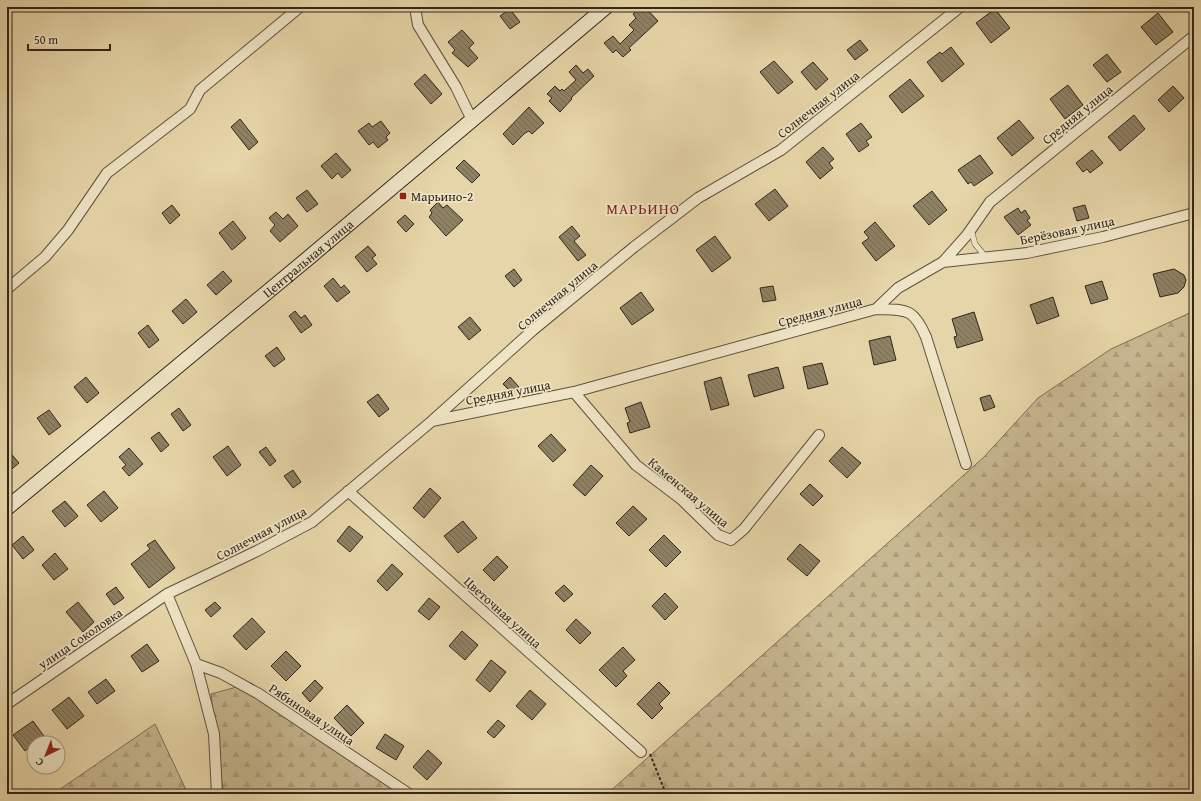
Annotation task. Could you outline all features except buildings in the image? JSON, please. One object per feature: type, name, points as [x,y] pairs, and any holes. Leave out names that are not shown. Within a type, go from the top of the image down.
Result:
[{"type":"main road","name":"Центральная улица","points":[[7,508],[606,7]]},
{"type":"street","points":[[7,289],[50,252],[68,230],[107,173],[190,109],[200,90],[300,7]]},
{"type":"street","points":[[406,7],[456,87],[472,120]]},
{"type":"street","points":[[415,7],[418,25]]},
{"type":"street","name":"Солнечная улица","points":[[167,594],[257,551],[312,522],[432,421],[533,330],[634,247],[698,198],[781,150],[960,7]]},
{"type":"street","name":"Средняя улица","points":[[432,421],[574,392],[876,309],[898,288],[943,262],[971,229],[990,202],[1194,36]]},
{"type":"street","name":"Берёзовая улица","points":[[943,262],[985,256],[1027,253],[1103,237],[1194,213]]},
{"type":"street","points":[[876,309],[905,310],[918,320],[926,337],[966,464]]},
{"type":"street","name":"Каменская улица","points":[[574,392],[636,465],[681,499],[718,535],[731,540],[744,529],[819,435]]},
{"type":"street","name":"Цветочная улица","points":[[348,491],[644,749]]},
{"type":"street","points":[[167,594],[196,664],[214,734],[217,794]]},
{"type":"street","name":"улица Соколовка","points":[[7,704],[167,594]]},
{"type":"street","name":"Рябиновая улица","points":[[196,664],[221,673],[259,694],[409,794]]},
{"type":"lane","points":[[971,229],[974,244],[985,256]]},
{"type":"path","points":[[644,749],[666,794]]},
{"type":"green space","points":[[1194,311],[1194,794],[607,794],[984,457],[1038,398],[1111,349]]},
{"type":"green space","points":[[251,683],[408,794],[224,794],[211,694]]},
{"type":"green space","points":[[155,724],[188,794],[53,794]]},
{"type":"place","name":"Марьино-2","points":[[403,196]]},
{"type":"district","name":"МАРЬИНО","points":[[643,209]]}]
